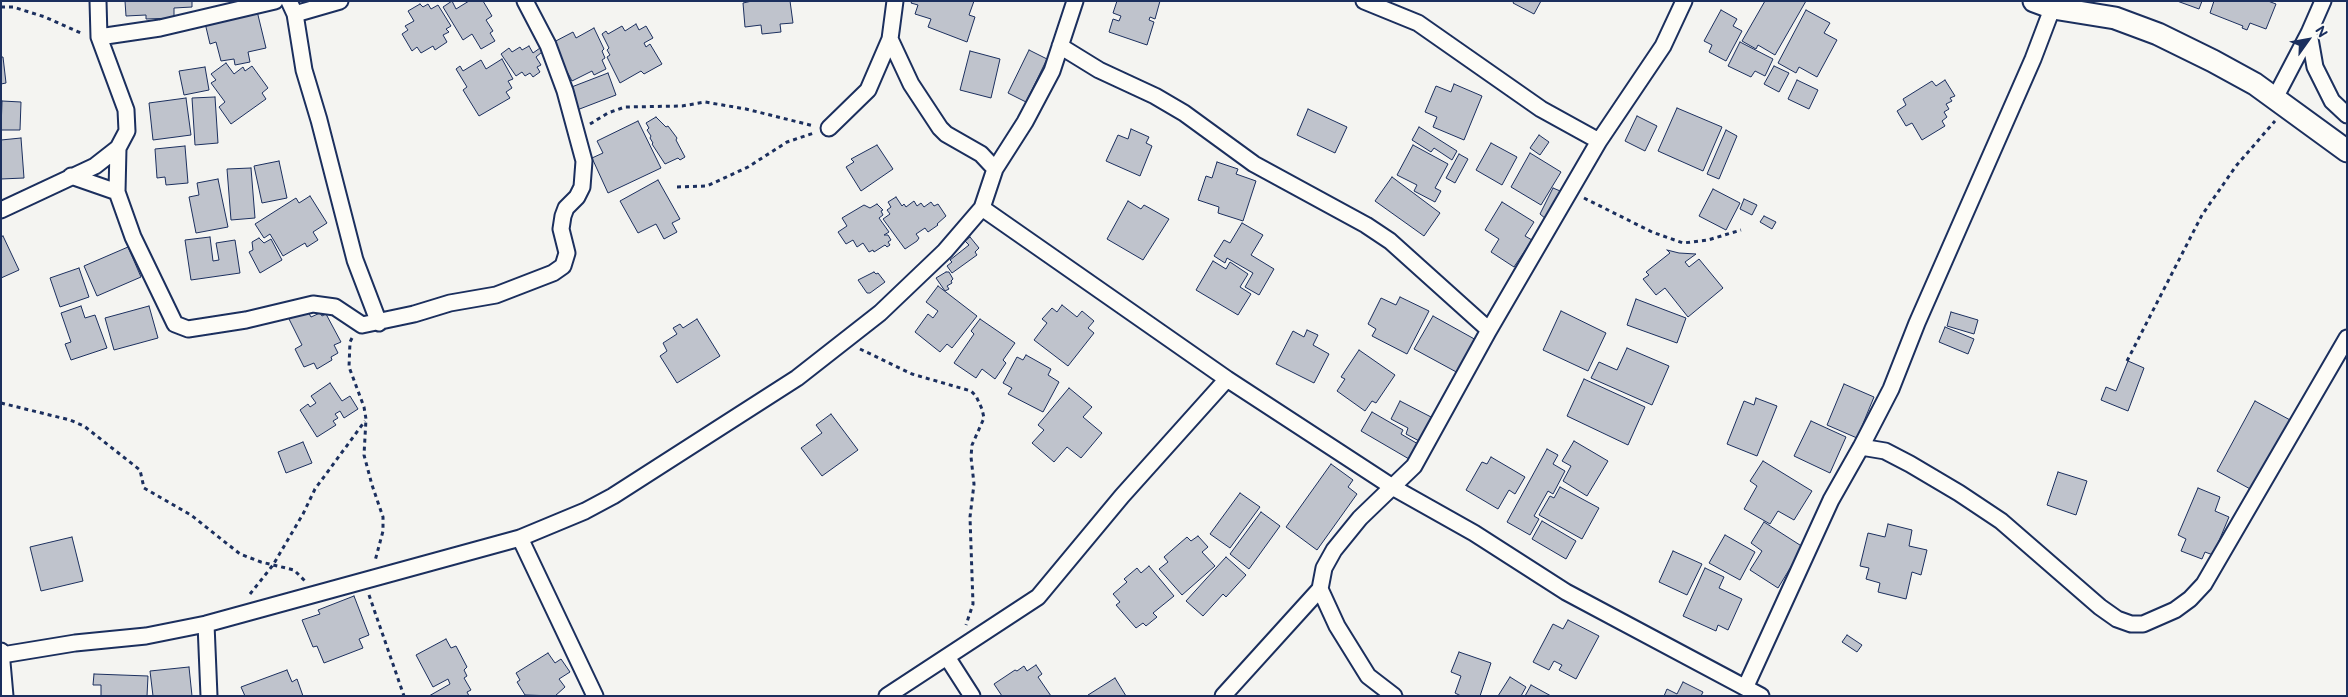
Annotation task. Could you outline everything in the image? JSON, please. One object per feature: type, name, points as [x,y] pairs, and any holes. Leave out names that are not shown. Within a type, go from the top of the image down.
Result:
[{"type":"main road","points":[[2047,3],[2115,18],[2158,34],[2213,60],[2255,84],[2347,151]]},
{"type":"street","points":[[1,210],[95,166],[118,148],[127,131],[126,110],[99,37],[98,1]]},
{"type":"street","points":[[99,37],[160,28],[275,1]]},
{"type":"street","points":[[340,1],[292,7],[304,70],[319,120],[355,260],[379,323]]},
{"type":"street","points":[[118,148],[117,192],[136,246],[175,324],[188,329],[207,328],[313,304],[335,307],[362,325],[379,323],[450,303],[496,295],[553,273],[563,266],[567,253],[561,230],[562,216],[566,208],[577,197],[582,187],[584,161],[580,141],[557,65],[524,1]]},
{"type":"street","points":[[829,128],[868,90],[890,39],[894,1]]},
{"type":"street","points":[[2,655],[74,643],[146,636],[233,617],[520,538],[585,511],[613,496],[762,403],[844,342],[919,277],[982,208],[995,169],[1025,122],[1052,71],[1075,1]]},
{"type":"street","points":[[1364,1],[1418,23],[1541,109],[1599,141]]},
{"type":"street","points":[[1223,696],[1320,589],[1324,568],[1334,550],[1360,518],[1394,488],[1414,466],[1425,449],[1452,394],[1599,141],[1663,46],[1684,1]]},
{"type":"street","points":[[2281,103],[2323,1]]},
{"type":"street","points":[[1746,686],[1831,500],[1862,447],[1891,389],[1917,323],[2033,59],[2047,3]]},
{"type":"street","points":[[2309,33],[2316,67],[2332,101],[2347,115]]},
{"type":"street","points":[[890,39],[911,84],[942,131],[971,147],[995,169]]},
{"type":"street","points":[[1060,46],[1099,70],[1155,96],[1184,113],[1254,164],[1366,225],[1390,241],[1489,330]]},
{"type":"street","points":[[71,176],[117,192]]},
{"type":"street","points":[[982,208],[1021,238],[1227,379],[1394,488],[1474,533],[1566,592],[1746,686],[1761,696]]},
{"type":"street","points":[[1862,447],[1885,451],[1959,494],[2001,521],[2100,607],[2124,621],[2143,624],[2175,610],[2190,600],[2204,584],[2347,338]]},
{"type":"street","points":[[887,696],[1038,597],[1122,496],[1227,379]]},
{"type":"street","points":[[520,538],[595,696]]},
{"type":"street","points":[[1320,589],[1337,626],[1364,671],[1372,680],[1394,696]]},
{"type":"street","points":[[206,624],[209,696]]},
{"type":"street","points":[[1,651],[5,696]]},
{"type":"street","points":[[951,654],[972,696]]},
{"type":"path","points":[[1,6],[26,10],[81,34],[99,37]]},
{"type":"path","points":[[580,141],[586,126],[608,113],[625,107],[682,106],[705,102],[746,109],[797,123],[829,128]]},
{"type":"path","points":[[2127,361],[2202,215],[2281,103]]},
{"type":"path","points":[[677,187],[707,186],[748,167],[786,142],[829,128]]},
{"type":"path","points":[[1570,191],[1652,232],[1683,243],[1708,240],[1741,230]]},
{"type":"path","points":[[362,325],[350,342],[349,366],[364,407],[366,420],[364,454],[383,517],[383,530],[368,580],[404,696]]},
{"type":"path","points":[[844,342],[912,374],[971,391],[982,409],[984,418],[972,445],[971,457],[974,484],[970,517],[973,604],[951,654]]},
{"type":"path","points":[[1,403],[70,420],[84,426],[140,470],[144,488],[157,494],[168,504],[191,515],[240,554],[298,572],[314,594]]},
{"type":"path","points":[[233,617],[273,565],[303,514],[315,489],[366,420]]},
{"type":"building","points":[[125,1],[192,1],[192,7],[174,8],[174,18],[146,19],[146,15],[126,16]]},
{"type":"building","points":[[452,1],[456,9],[469,1],[483,1],[492,16],[486,20],[493,31],[490,33],[495,41],[481,49],[472,34],[463,40],[443,7]]},
{"type":"building","points":[[752,1],[790,1],[793,23],[780,24],[781,32],[762,34],[761,25],[745,27],[743,3]]},
{"type":"building","points":[[912,1],[974,1],[969,15],[975,17],[967,42],[928,27],[931,19],[915,14],[918,5],[911,3]]},
{"type":"building","points":[[1117,1],[1160,1],[1155,19],[1150,17],[1149,20],[1154,22],[1147,45],[1109,32],[1113,19],[1119,21],[1121,16],[1113,13]]},
{"type":"building","points":[[1514,1],[1541,1],[1534,14],[1513,3]]},
{"type":"building","points":[[1765,1],[1806,1],[1775,55],[1758,45],[1756,49],[1742,41]]},
{"type":"building","points":[[2177,1],[2202,1],[2199,9]]},
{"type":"building","points":[[2214,1],[2268,1],[2276,4],[2266,29],[2250,23],[2247,30],[2242,28],[2243,26],[2210,13]]},
{"type":"building","points":[[420,4],[423,7],[428,4],[431,9],[438,5],[451,26],[446,29],[449,32],[443,35],[447,42],[435,50],[433,46],[421,53],[417,47],[412,51],[402,34],[408,30],[405,26],[414,21],[408,11]]},
{"type":"building","points":[[1721,10],[1737,19],[1733,26],[1742,31],[1726,61],[1709,52],[1712,45],[1704,41]]},
{"type":"building","points":[[1806,10],[1830,23],[1824,33],[1837,40],[1817,77],[1799,67],[1796,73],[1778,63]]},
{"type":"building","points":[[257,11],[266,48],[248,52],[250,62],[235,65],[234,59],[221,61],[216,42],[210,44],[205,23]]},
{"type":"building","points":[[636,24],[639,30],[646,26],[653,38],[644,43],[646,47],[650,44],[662,64],[644,74],[641,71],[620,83],[607,57],[610,55],[607,50],[609,48],[602,34],[606,31],[608,34],[622,26],[625,31]]},
{"type":"building","points":[[594,28],[604,49],[602,51],[605,58],[602,60],[606,69],[594,75],[592,71],[572,81],[552,43],[573,32],[576,38]]},
{"type":"building","points":[[1740,42],[1773,59],[1765,76],[1755,71],[1751,77],[1728,66]]},
{"type":"building","points":[[529,46],[533,53],[540,48],[542,52],[536,57],[541,65],[537,67],[540,72],[533,77],[530,73],[525,76],[522,72],[516,76],[501,54],[509,48],[512,52],[520,47],[522,50]]},
{"type":"building","points":[[1029,50],[1047,59],[1026,102],[1008,93]]},
{"type":"building","points":[[970,51],[1000,59],[991,98],[960,90]]},
{"type":"building","points":[[1,57],[3,57],[6,83],[1,84]]},
{"type":"building","points":[[502,59],[513,79],[508,81],[512,88],[506,92],[510,98],[479,116],[463,90],[467,87],[456,69],[460,66],[463,71],[481,60],[486,69]]},
{"type":"building","points":[[226,63],[234,74],[243,67],[245,71],[252,66],[268,88],[262,93],[266,99],[231,124],[219,107],[225,102],[211,83],[216,80],[211,74]]},
{"type":"building","points":[[1774,66],[1789,73],[1779,92],[1764,84]]},
{"type":"building","points":[[205,67],[209,90],[184,95],[179,71]]},
{"type":"building","points":[[608,73],[616,95],[577,110],[569,88]]},
{"type":"building","points":[[1797,80],[1818,90],[1809,109],[1788,99]]},
{"type":"building","points":[[1945,80],[1955,96],[1950,98],[1952,101],[1946,104],[1949,109],[1944,112],[1947,117],[1942,121],[1945,126],[1922,140],[1912,123],[1906,126],[1897,111],[1906,105],[1903,99],[1932,81],[1936,86]]},
{"type":"building","points":[[1454,84],[1482,96],[1464,140],[1433,127],[1437,117],[1425,112],[1436,86],[1451,92]]},
{"type":"building","points":[[215,97],[218,143],[195,145],[192,98]]},
{"type":"building","points":[[186,98],[191,135],[153,140],[149,103]]},
{"type":"building","points":[[2,101],[21,102],[20,130],[1,130]]},
{"type":"building","points":[[1677,108],[1722,127],[1703,171],[1658,151]]},
{"type":"building","points":[[1308,109],[1347,127],[1335,153],[1297,135]]},
{"type":"building","points":[[1637,116],[1657,126],[1645,151],[1625,141]]},
{"type":"building","points":[[656,117],[666,127],[668,126],[677,138],[676,140],[685,157],[665,164],[652,144],[651,136],[647,130],[649,128],[646,123]]},
{"type":"building","points":[[638,121],[661,168],[608,193],[592,158],[603,153],[597,141]]},
{"type":"building","points":[[1419,127],[1457,151],[1452,160],[1434,148],[1431,152],[1412,140]]},
{"type":"building","points":[[1131,129],[1149,137],[1146,143],[1152,146],[1140,176],[1106,161],[1118,135],[1128,139]]},
{"type":"building","points":[[1726,130],[1737,136],[1719,179],[1707,174]]},
{"type":"building","points":[[1539,135],[1549,142],[1540,155],[1530,148]]},
{"type":"building","points":[[21,138],[24,178],[1,179],[1,140]]},
{"type":"building","points":[[1491,143],[1517,157],[1502,185],[1476,170]]},
{"type":"building","points":[[877,145],[893,169],[861,191],[846,167],[854,162],[851,159]]},
{"type":"building","points":[[1413,145],[1448,164],[1435,188],[1441,191],[1435,202],[1414,191],[1417,185],[1397,175]]},
{"type":"building","points":[[185,146],[188,183],[166,185],[165,177],[157,178],[155,149]]},
{"type":"building","points":[[1530,153],[1561,172],[1541,205],[1511,187]]},
{"type":"building","points":[[1459,154],[1468,159],[1455,183],[1446,178]]},
{"type":"building","points":[[279,161],[287,198],[262,203],[254,166]]},
{"type":"building","points":[[1217,162],[1238,169],[1236,174],[1256,181],[1243,221],[1218,213],[1219,207],[1198,200],[1206,176],[1212,178]]},
{"type":"building","points":[[251,168],[255,218],[231,220],[227,169]]},
{"type":"building","points":[[1392,177],[1440,213],[1424,236],[1375,201]]},
{"type":"building","points":[[218,179],[228,227],[196,233],[189,197],[199,195],[197,183]]},
{"type":"building","points":[[658,180],[680,219],[672,223],[677,232],[664,239],[656,224],[638,233],[620,201]]},
{"type":"building","points":[[1553,188],[1565,193],[1546,219],[1540,214]]},
{"type":"building","points":[[1713,189],[1740,203],[1726,230],[1699,216]]},
{"type":"building","points":[[310,196],[327,223],[313,232],[318,240],[307,247],[305,243],[283,256],[270,234],[264,238],[255,224],[296,198],[299,203]]},
{"type":"building","points":[[896,197],[902,206],[904,204],[906,207],[914,201],[917,206],[921,203],[924,207],[931,202],[934,206],[938,204],[946,216],[928,232],[925,228],[916,234],[919,238],[917,241],[905,249],[883,219],[890,214],[887,210],[891,207],[888,202]]},
{"type":"building","points":[[1744,199],[1757,205],[1752,215],[1740,209]]},
{"type":"building","points":[[1128,201],[1141,209],[1144,205],[1169,219],[1143,260],[1107,239]]},
{"type":"building","points":[[1502,202],[1534,222],[1525,236],[1532,240],[1514,267],[1491,252],[1499,239],[1485,230]]},
{"type":"building","points":[[877,204],[883,210],[881,211],[883,215],[879,218],[889,232],[884,235],[888,235],[891,240],[888,242],[890,245],[887,247],[885,245],[874,252],[873,250],[869,252],[863,243],[857,247],[853,240],[846,244],[838,232],[847,226],[842,218],[864,205],[870,208]]},
{"type":"building","points":[[1764,216],[1776,222],[1772,229],[1760,222]]},
{"type":"building","points":[[1242,223],[1263,235],[1251,255],[1274,269],[1259,295],[1245,287],[1253,273],[1227,258],[1225,263],[1214,256],[1224,240],[1230,243]]},
{"type":"building","points":[[3,236],[19,270],[1,278],[1,237]]},
{"type":"building","points":[[210,237],[213,261],[219,260],[216,243],[235,240],[240,273],[191,280],[185,240]]},
{"type":"building","points":[[970,237],[979,248],[975,252],[977,255],[952,273],[947,266],[952,262],[950,260],[969,245],[965,241]]},
{"type":"building","points":[[259,238],[264,243],[271,239],[282,260],[260,273],[249,252],[253,250],[252,242]]},
{"type":"building","points":[[128,247],[141,277],[97,296],[84,266]]},
{"type":"building","points":[[1667,250],[1696,254],[1685,262],[1689,267],[1699,259],[1723,288],[1688,317],[1665,288],[1656,295],[1643,279],[1649,275],[1646,272],[1670,253]]},
{"type":"building","points":[[1213,261],[1226,269],[1230,262],[1248,274],[1240,287],[1251,294],[1238,315],[1196,290]]},
{"type":"building","points":[[79,268],[89,297],[60,307],[50,278]]},
{"type":"building","points":[[874,272],[878,273],[885,282],[870,293],[867,293],[858,280]]},
{"type":"building","points":[[949,272],[953,279],[952,283],[947,286],[949,289],[945,291],[936,278]]},
{"type":"building","points":[[938,286],[977,316],[952,348],[947,344],[940,352],[915,332],[928,314],[933,318],[938,311],[926,302]]},
{"type":"building","points":[[1400,297],[1429,311],[1407,354],[1372,336],[1376,329],[1368,324],[1381,298],[1396,305]]},
{"type":"building","points":[[1636,299],[1686,318],[1677,343],[1627,325]]},
{"type":"building","points":[[1062,305],[1077,317],[1082,311],[1094,321],[1088,328],[1094,333],[1068,366],[1034,340],[1047,323],[1042,319],[1052,308],[1057,312]]},
{"type":"building","points":[[81,306],[85,318],[95,315],[107,348],[71,360],[65,344],[71,342],[61,313]]},
{"type":"building","points":[[149,306],[158,338],[114,350],[105,318]]},
{"type":"building","points":[[307,310],[311,317],[320,313],[322,316],[326,314],[341,342],[334,345],[338,353],[331,357],[332,360],[317,369],[314,363],[304,367],[295,349],[302,345],[289,319]]},
{"type":"building","points":[[1561,311],[1606,333],[1588,371],[1543,350]]},
{"type":"building","points":[[1951,312],[1978,320],[1974,334],[1947,326]]},
{"type":"building","points":[[1433,316],[1478,341],[1460,374],[1414,349]]},
{"type":"building","points":[[697,319],[720,356],[677,383],[660,356],[667,351],[663,343],[677,334],[673,328],[680,324],[683,328]]},
{"type":"building","points":[[980,319],[1015,343],[1003,360],[1006,363],[995,379],[982,369],[976,378],[954,363],[974,334],[971,331]]},
{"type":"building","points":[[1945,327],[1974,339],[1968,354],[1939,342]]},
{"type":"building","points":[[1307,330],[1318,335],[1313,345],[1329,354],[1314,383],[1276,364],[1293,331],[1304,337]]},
{"type":"building","points":[[1627,348],[1669,366],[1652,405],[1591,378],[1599,362],[1617,370]]},
{"type":"building","points":[[1359,350],[1395,375],[1376,403],[1372,401],[1365,411],[1337,391],[1345,379],[1341,377]]},
{"type":"building","points":[[1026,355],[1051,369],[1048,375],[1059,382],[1043,412],[1008,394],[1012,388],[1003,383],[1017,357],[1023,360]]},
{"type":"building","points":[[2128,361],[2144,368],[2128,411],[2101,400],[2106,387],[2116,391]]},
{"type":"building","points":[[1584,379],[1645,407],[1628,445],[1567,416]]},
{"type":"building","points":[[330,383],[342,401],[350,396],[358,409],[344,418],[340,411],[335,414],[338,418],[333,421],[336,425],[317,437],[300,410],[308,404],[310,407],[316,403],[311,396]]},
{"type":"building","points":[[1844,384],[1874,397],[1857,438],[1827,425]]},
{"type":"building","points":[[1069,388],[1092,407],[1083,417],[1102,433],[1081,458],[1067,447],[1054,462],[1032,443],[1044,430],[1038,425]]},
{"type":"building","points":[[1756,398],[1777,406],[1757,456],[1727,444],[1744,401],[1754,405]]},
{"type":"building","points":[[1400,401],[1433,418],[1421,442],[1406,434],[1408,428],[1391,419]]},
{"type":"building","points":[[2255,401],[2292,421],[2254,491],[2217,471]]},
{"type":"building","points":[[1372,412],[1403,430],[1401,434],[1418,444],[1409,459],[1361,431]]},
{"type":"building","points":[[831,414],[858,450],[822,476],[801,448],[822,433],[816,425]]},
{"type":"building","points":[[1811,421],[1846,437],[1830,473],[1794,456]]},
{"type":"building","points":[[1574,441],[1608,461],[1587,496],[1563,481],[1571,466],[1562,461]]},
{"type":"building","points":[[303,442],[312,463],[286,473],[278,452]]},
{"type":"building","points":[[1547,449],[1558,455],[1553,464],[1565,471],[1553,494],[1548,491],[1534,516],[1539,519],[1530,535],[1507,522]]},
{"type":"building","points":[[1491,457],[1525,477],[1515,494],[1509,490],[1498,509],[1466,490],[1482,462],[1487,464]]},
{"type":"building","points":[[1763,461],[1812,491],[1794,520],[1778,511],[1770,524],[1744,509],[1757,486],[1750,481]]},
{"type":"building","points":[[1331,464],[1353,480],[1348,487],[1357,494],[1317,550],[1286,527]]},
{"type":"building","points":[[2058,472],[2087,481],[2076,515],[2047,505]]},
{"type":"building","points":[[1560,487],[1599,508],[1582,539],[1539,515],[1550,496],[1554,498]]},
{"type":"building","points":[[2198,488],[2220,497],[2215,511],[2229,517],[2213,555],[2205,552],[2202,559],[2181,551],[2186,539],[2178,535]]},
{"type":"building","points":[[1240,493],[1260,507],[1230,548],[1210,534]]},
{"type":"building","points":[[1261,512],[1280,526],[1249,569],[1230,554]]},
{"type":"building","points":[[1542,521],[1576,541],[1566,559],[1532,539]]},
{"type":"building","points":[[1764,522],[1803,547],[1778,588],[1750,570],[1762,551],[1751,543]]},
{"type":"building","points":[[1888,524],[1912,530],[1909,546],[1927,550],[1921,575],[1912,572],[1906,599],[1878,592],[1880,583],[1866,579],[1869,568],[1860,566],[1868,533],[1885,537]]},
{"type":"building","points":[[1725,535],[1755,552],[1740,580],[1709,563]]},
{"type":"building","points":[[1198,536],[1208,547],[1202,552],[1215,566],[1182,595],[1159,569],[1168,562],[1164,557],[1187,537],[1191,541]]},
{"type":"building","points":[[72,537],[83,581],[41,591],[30,547]]},
{"type":"building","points":[[1673,551],[1702,564],[1687,595],[1659,582]]},
{"type":"building","points":[[1226,557],[1246,575],[1226,597],[1223,594],[1203,616],[1186,601]]},
{"type":"building","points":[[1149,566],[1174,596],[1153,613],[1157,617],[1146,626],[1143,623],[1136,628],[1116,605],[1120,602],[1113,594],[1127,582],[1124,579],[1137,568],[1141,573]]},
{"type":"building","points":[[1705,568],[1724,577],[1719,588],[1742,599],[1728,630],[1718,625],[1716,631],[1683,616]]},
{"type":"building","points":[[354,596],[369,635],[359,639],[363,648],[324,663],[317,646],[313,647],[302,620],[320,614],[318,610]]},
{"type":"building","points":[[1568,620],[1599,636],[1576,679],[1559,670],[1562,665],[1554,661],[1549,670],[1533,662],[1553,624],[1563,629]]},
{"type":"building","points":[[1847,635],[1862,645],[1857,652],[1842,642]]},
{"type":"building","points":[[446,639],[451,648],[456,646],[467,667],[464,670],[467,676],[464,678],[471,690],[467,692],[469,696],[429,696],[450,684],[448,679],[433,687],[416,655]]},
{"type":"building","points":[[1459,652],[1491,663],[1480,696],[1461,696],[1455,693],[1461,676],[1451,672]]},
{"type":"building","points":[[548,653],[555,663],[561,659],[570,672],[559,679],[565,687],[555,696],[525,695],[517,682],[520,680],[516,673]]},
{"type":"building","points":[[1036,665],[1042,674],[1038,677],[1051,696],[1002,696],[994,684],[1015,670],[1017,671],[1024,666],[1027,671]]},
{"type":"building","points":[[189,667],[192,696],[153,696],[150,671]]},
{"type":"building","points":[[287,670],[292,682],[297,679],[303,696],[245,696],[241,687]]},
{"type":"building","points":[[94,674],[148,676],[147,696],[101,696],[101,685],[93,685]]},
{"type":"building","points":[[1510,677],[1526,687],[1521,696],[1498,696]]},
{"type":"building","points":[[1115,678],[1126,696],[1088,696],[1088,695]]},
{"type":"building","points":[[1683,682],[1703,692],[1701,696],[1664,696],[1667,689],[1677,694]]},
{"type":"building","points":[[1531,685],[1551,696],[1525,696]]}]
